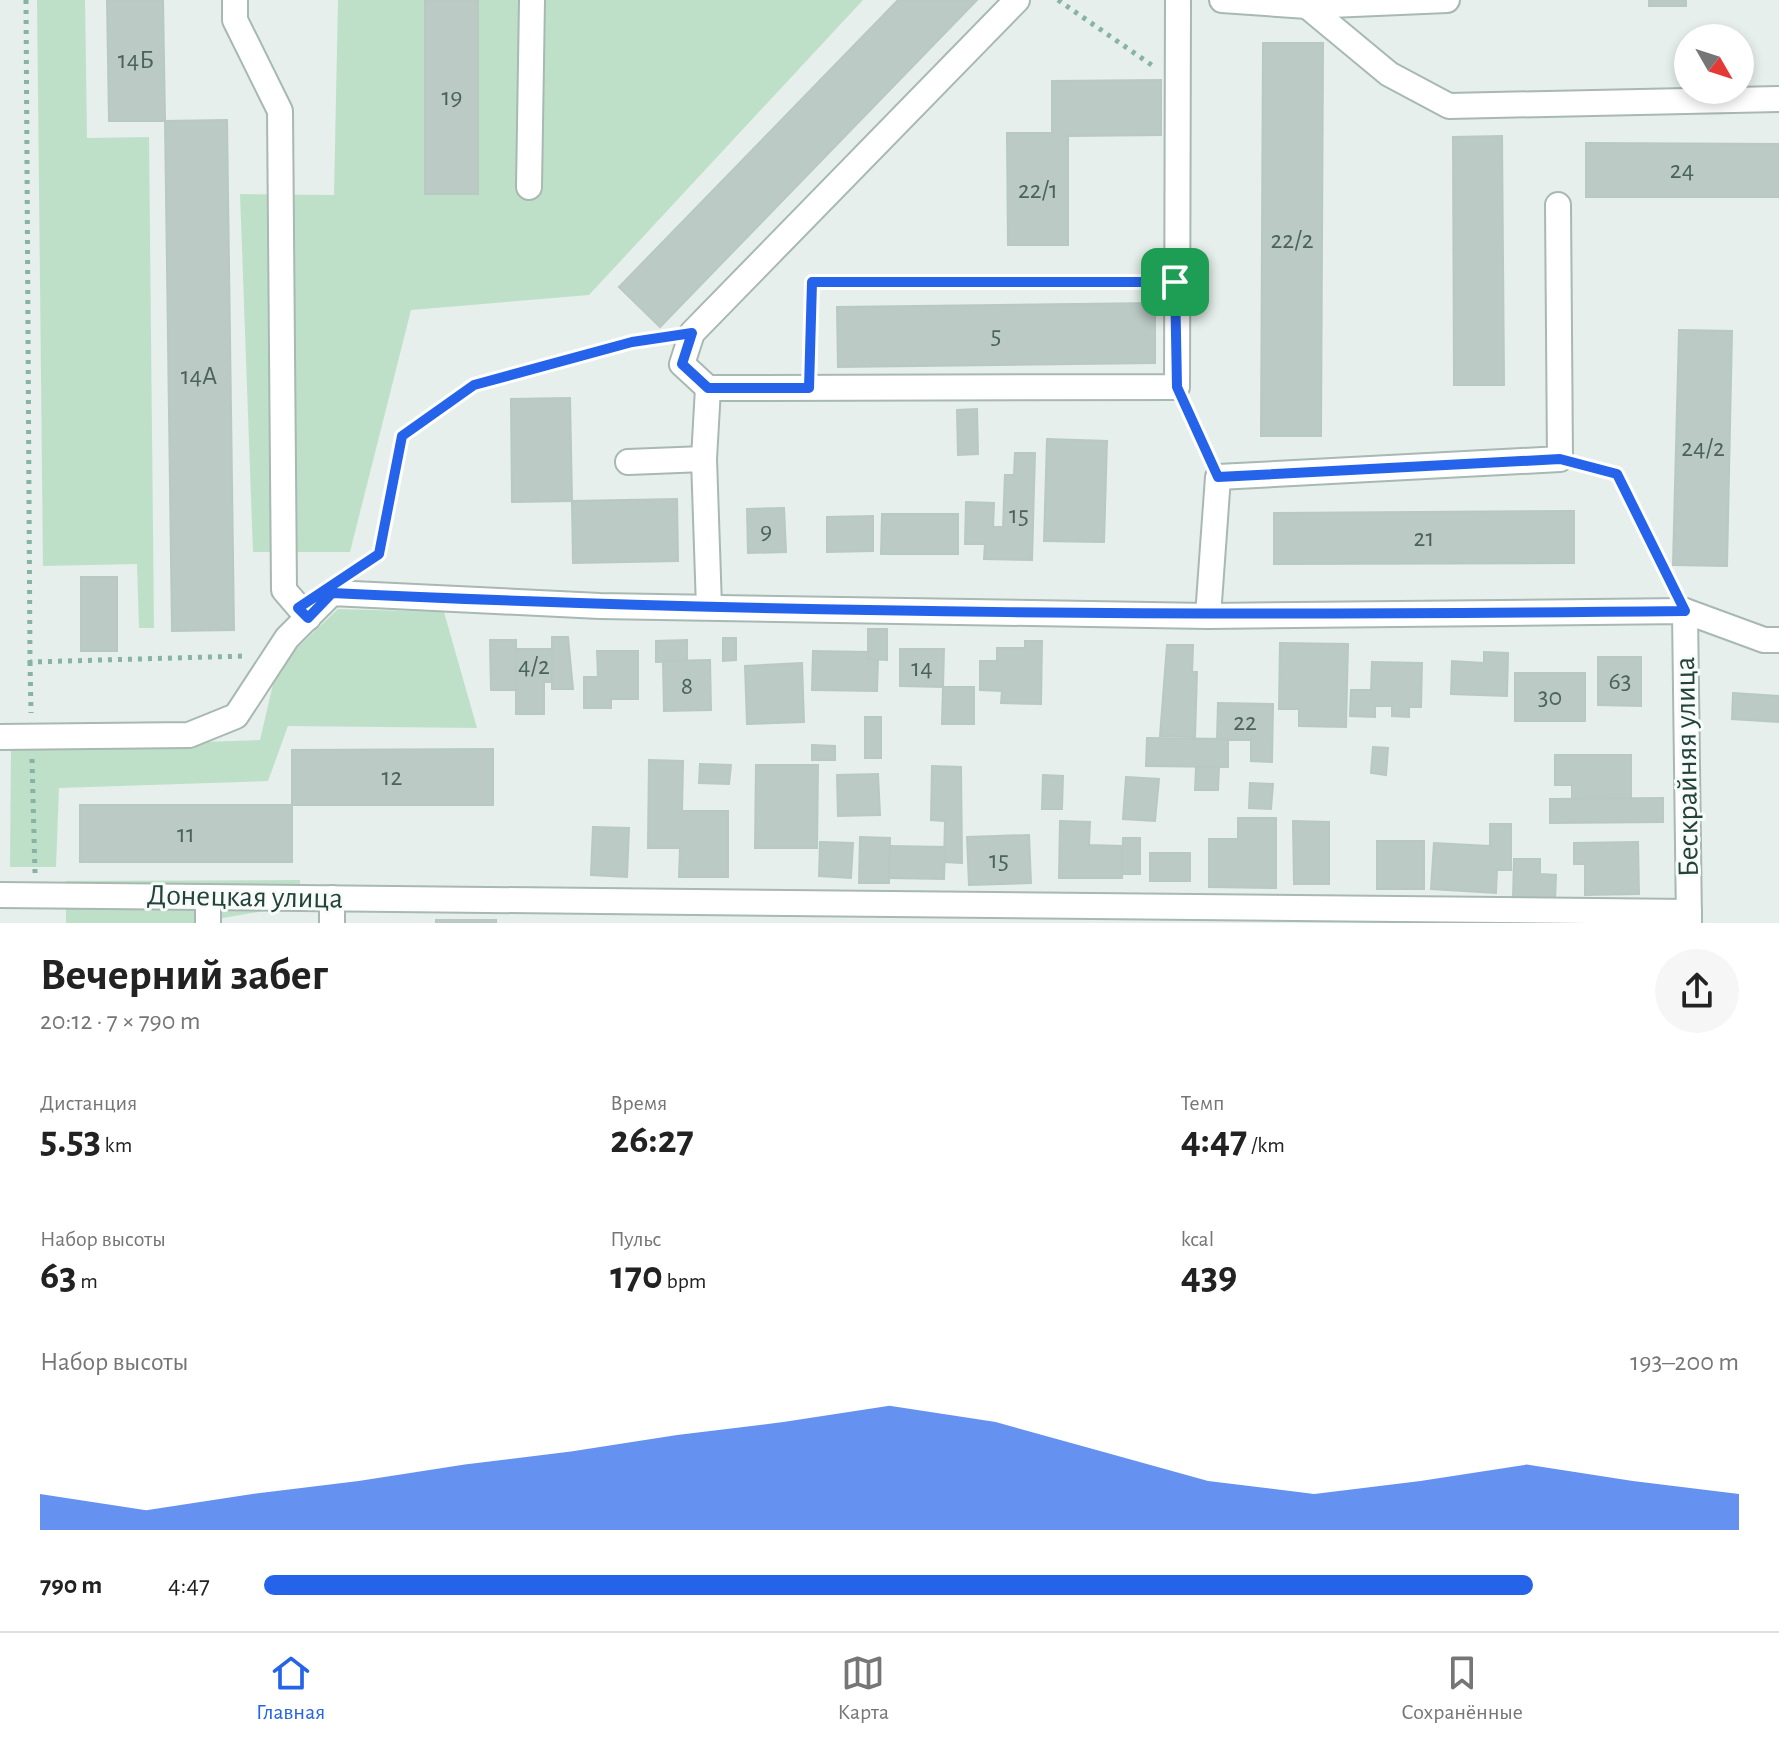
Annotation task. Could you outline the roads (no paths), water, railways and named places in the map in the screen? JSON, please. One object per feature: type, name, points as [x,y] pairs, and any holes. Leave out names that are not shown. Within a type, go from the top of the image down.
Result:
[{"type":"street","points":[[235,0],[235,20],[280,111],[284,590],[308,618]]},
{"type":"street","points":[[529,187],[532,0]]},
{"type":"street","points":[[1017,0],[692,333],[682,364],[708,388],[1177,387],[1178,0]]},
{"type":"street","points":[[1222,0],[1307,6],[1447,0]]},
{"type":"street","points":[[1307,6],[1389,74],[1449,106],[1779,99]]},
{"type":"street","points":[[1208,616],[1218,477],[1560,459],[1558,205]]},
{"type":"street","points":[[708,388],[704,459],[709,607]]},
{"type":"street","points":[[628,462],[704,459]]},
{"type":"street","points":[[0,737],[189,735],[236,716],[287,638],[332,593],[600,606],[1208,616],[1685,611],[1764,640],[1779,640]]},
{"type":"street","name":"Бескрайняя улица","points":[[1685,611],[1689,918]]},
{"type":"street","name":"Донецкая улица","points":[[0,895],[1689,918]]},
{"type":"street","points":[[208,897],[208,923]]},
{"type":"street","points":[[332,898],[332,923]]}]
